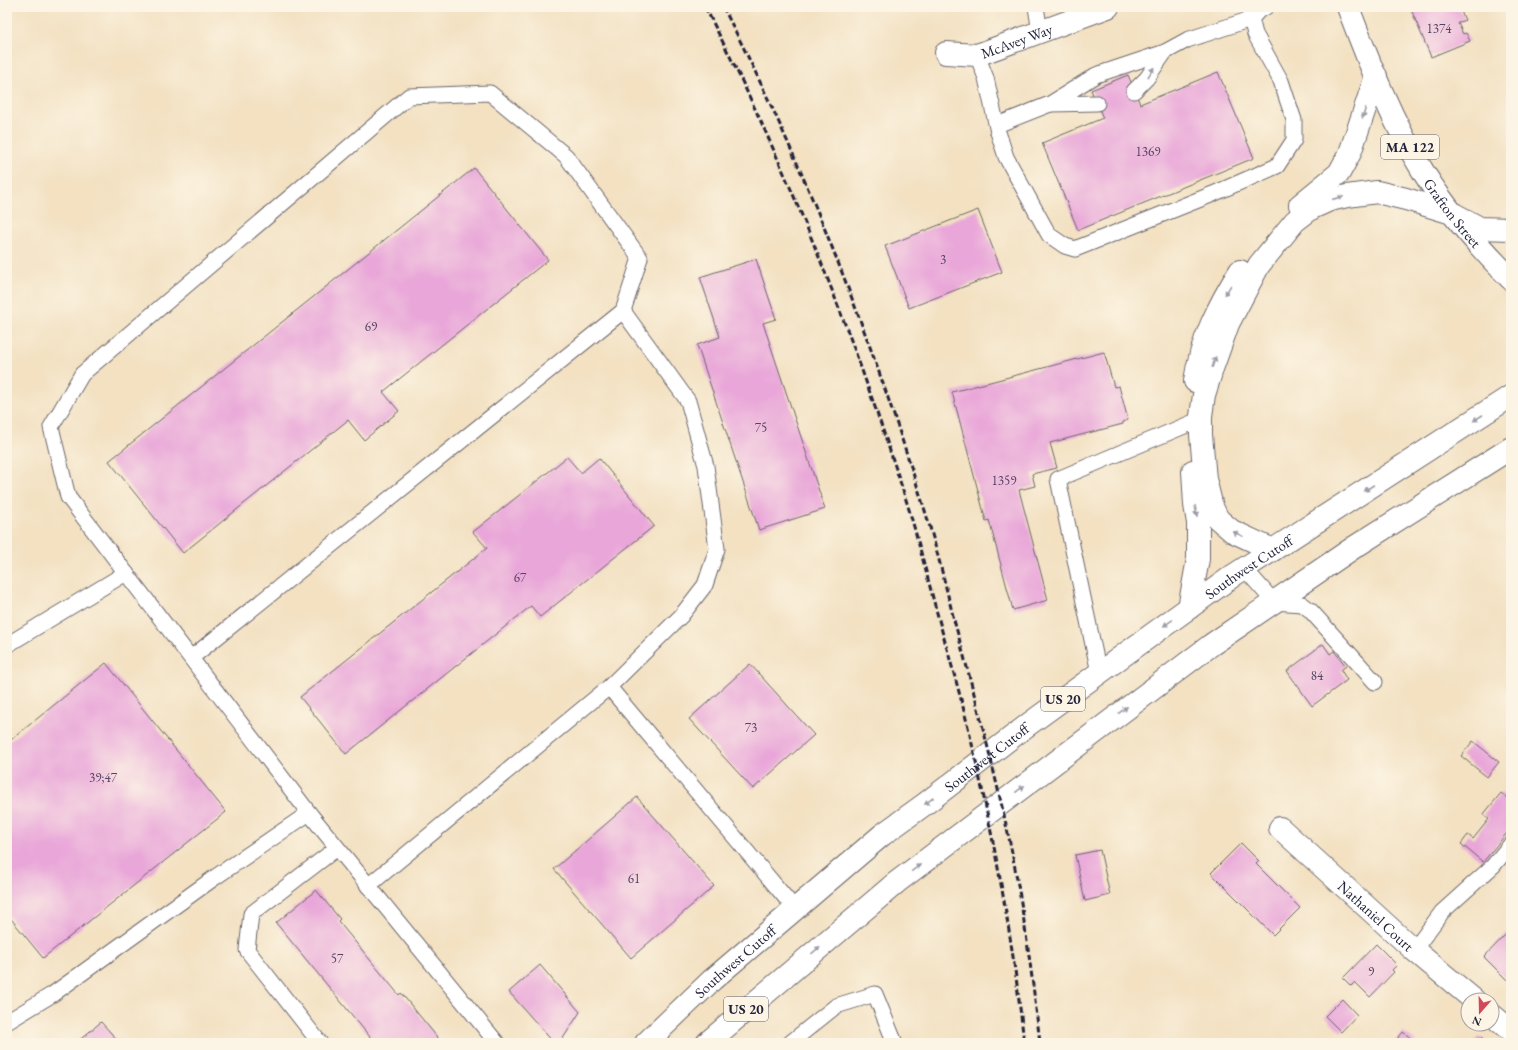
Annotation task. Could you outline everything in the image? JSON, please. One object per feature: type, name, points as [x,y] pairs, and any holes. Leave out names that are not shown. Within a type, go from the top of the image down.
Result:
[{"type":"main road","name":"McAvey Way","points":[[946,53],[977,55],[1108,7]]},
{"type":"main road","name":"Grafton Street","points":[[1348,7],[1376,76],[1397,122],[1424,173],[1452,214],[1511,279]]},
{"type":"main road","points":[[1273,550],[1232,531],[1218,519],[1212,507],[1205,479],[1192,400],[1196,372],[1205,336],[1221,302],[1243,267],[1270,232],[1299,205],[1306,201],[1339,173],[1350,153],[1376,76]]},
{"type":"main road","points":[[1189,608],[1198,559],[1198,523],[1195,505],[1190,439],[1213,366],[1235,311],[1259,266],[1295,221],[1312,208],[1330,200],[1377,192],[1452,214],[1480,228],[1511,229]]},
{"type":"main road","name":"Southwest Cutoff","points":[[646,1043],[712,980],[882,835],[1099,673],[1244,568],[1511,396]]},
{"type":"main road","name":"US 20","points":[[707,1043],[897,882],[1211,645],[1353,548],[1511,448]]},
{"type":"main road","name":"Nathaniel Court","points":[[1280,828],[1414,950],[1464,992]]},
{"type":"main road","points":[[1500,1022],[1511,1031]]},
{"type":"lane","points":[[1036,7],[1040,32]]},
{"type":"lane","points":[[997,125],[1050,104],[1096,75],[1165,52],[1187,40],[1251,19],[1258,10],[1266,7]]},
{"type":"lane","points":[[977,55],[986,78],[1006,157],[1049,235],[1065,246],[1075,249],[1213,194],[1277,166],[1294,140],[1294,120],[1281,81],[1255,34],[1251,19]]},
{"type":"lane","points":[[1134,90],[1147,78],[1165,52]]},
{"type":"lane","points":[[191,658],[623,311],[640,258],[566,156],[490,93],[409,96],[82,374],[52,427],[68,497],[309,813],[496,1043]]},
{"type":"lane","points":[[1050,104],[1097,103]]},
{"type":"lane","points":[[368,886],[609,687],[681,616],[705,585],[717,549],[706,466],[688,401],[623,311]]},
{"type":"lane","points":[[1099,673],[1058,479],[1196,421]]},
{"type":"lane","points":[[1244,568],[1274,602],[1302,604],[1310,610],[1375,682]]},
{"type":"lane","points":[[7,645],[126,573]]},
{"type":"lane","points":[[609,687],[795,909]]},
{"type":"lane","points":[[7,1022],[53,994],[214,878],[309,813]]},
{"type":"lane","points":[[1414,950],[1442,912],[1493,866],[1511,844]]},
{"type":"lane","points":[[320,1043],[247,950],[251,914],[337,848]]},
{"type":"lane","points":[[790,1043],[836,1006],[875,994],[895,1043]]},
{"type":"building","points":[[1410,7],[1459,7],[1465,20],[1458,23],[1463,34],[1466,33],[1470,41],[1431,57]]},
{"type":"building","points":[[1218,72],[1254,158],[1078,230],[1042,143],[1103,118],[1091,90],[1128,75],[1140,104]]},
{"type":"building","points":[[474,168],[548,260],[383,392],[399,411],[364,440],[348,420],[183,553],[109,461]]},
{"type":"building","points":[[978,210],[1002,272],[909,308],[885,246]]},
{"type":"building","points":[[756,259],[776,319],[763,323],[825,509],[759,530],[697,345],[720,337],[700,277]]},
{"type":"building","points":[[1104,352],[1114,387],[1119,386],[1128,420],[1123,422],[1123,424],[1050,443],[1057,468],[1032,474],[1035,486],[1019,490],[1048,600],[1013,610],[989,520],[986,521],[952,392]]},
{"type":"building","points":[[567,457],[581,473],[599,458],[654,526],[540,617],[531,606],[346,754],[300,697],[487,548],[473,532]]},
{"type":"building","points":[[1323,644],[1330,654],[1334,651],[1346,666],[1341,670],[1347,680],[1312,706],[1287,671]]},
{"type":"building","points":[[106,663],[226,812],[43,958],[7,914],[7,743]]},
{"type":"building","points":[[750,664],[814,735],[753,789],[689,719]]},
{"type":"building","points":[[1473,741],[1499,762],[1487,777],[1461,756]]},
{"type":"building","points":[[1501,793],[1511,801],[1511,828],[1483,862],[1461,844],[1468,835],[1473,839],[1489,819],[1483,815]]},
{"type":"building","points":[[637,797],[714,886],[631,958],[554,869]]},
{"type":"building","points":[[1241,843],[1259,861],[1256,864],[1300,908],[1273,935],[1211,873]]},
{"type":"building","points":[[1100,850],[1110,895],[1085,901],[1075,855]]},
{"type":"building","points":[[316,890],[340,919],[338,921],[399,995],[401,993],[442,1043],[375,1043],[276,923]]},
{"type":"building","points":[[1508,932],[1511,935],[1511,984],[1484,957]]},
{"type":"building","points":[[1376,944],[1397,965],[1392,970],[1394,972],[1370,997],[1355,982],[1351,986],[1343,978]]},
{"type":"building","points":[[540,965],[580,1012],[560,1043],[554,1043],[509,992]]},
{"type":"building","points":[[1342,999],[1357,1015],[1341,1032],[1325,1016]]},
{"type":"building","points":[[101,1022],[120,1043],[76,1043]]},
{"type":"building","points":[[1403,1032],[1417,1043],[1394,1043]]},
{"type":"building","points":[[1480,1036],[1487,1043],[1474,1043]]},
{"type":"railway","points":[[705,7],[764,127],[791,189],[841,313],[886,440],[916,532],[962,703],[978,770],[1008,925],[1024,1043]]},
{"type":"railway","points":[[723,7],[781,126],[832,248],[879,372],[926,513],[983,728],[1009,838],[1027,940],[1040,1043]]}]
